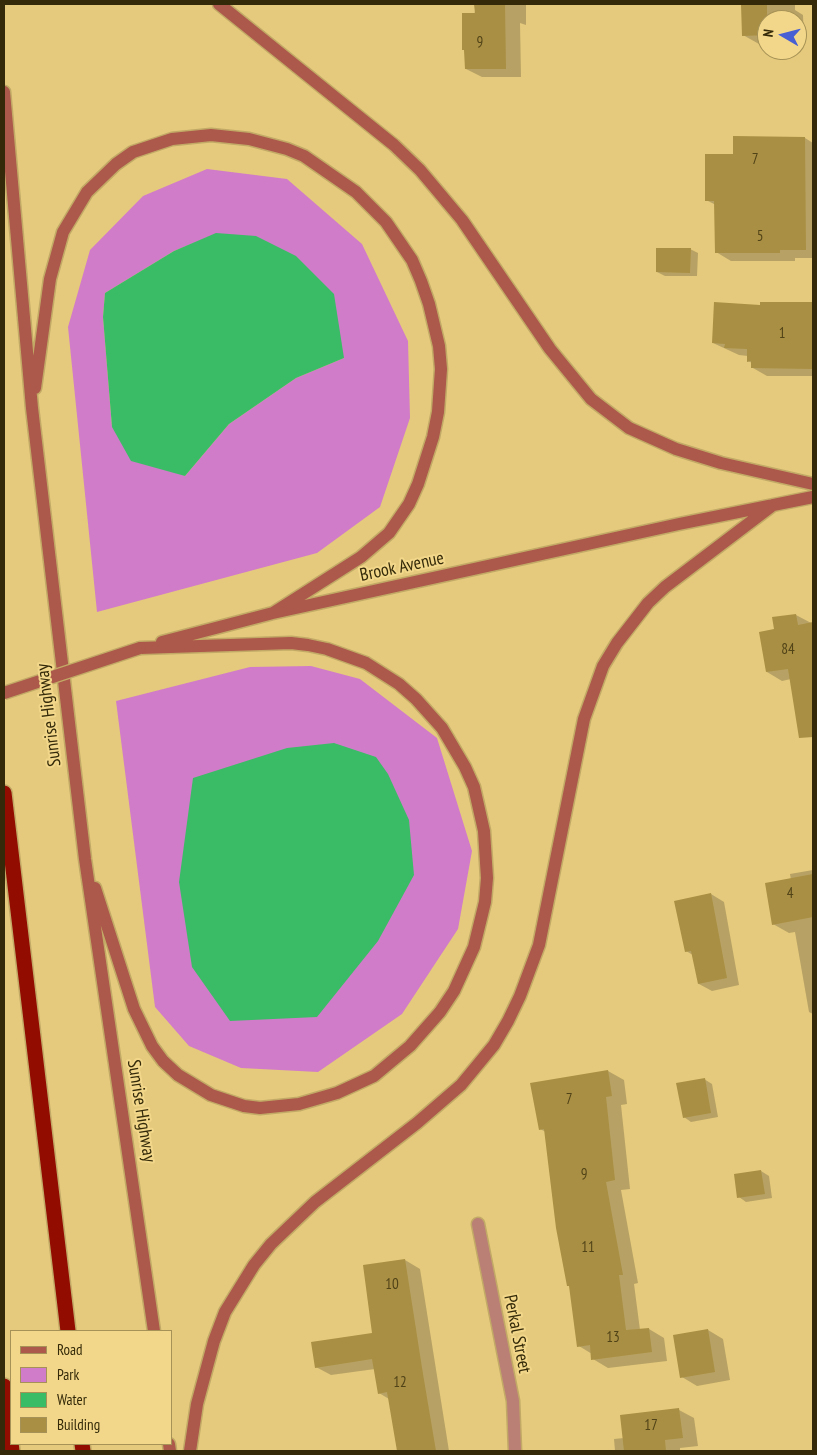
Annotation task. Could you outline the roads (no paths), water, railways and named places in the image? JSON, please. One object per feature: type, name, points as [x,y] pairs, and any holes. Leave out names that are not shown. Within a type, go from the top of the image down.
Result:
[{"type":"highway","points":[[4,793],[68,1330]]},
{"type":"highway","points":[[4,1386],[10,1435]]},
{"type":"main road","points":[[218,4],[394,145],[420,170],[462,220],[550,349],[591,399],[629,428],[676,449],[721,463],[813,484]]},
{"type":"main road","name":"Sunrise Highway","points":[[4,92],[32,408],[85,859],[154,1330]]},
{"type":"main road","points":[[32,408],[50,278],[56,254],[74,211],[87,192],[116,164],[133,152],[172,139],[230,136],[287,149],[322,167],[356,192],[386,222],[412,260],[429,304],[439,346],[441,369],[438,412],[433,438],[418,484],[409,504],[389,533],[362,557],[273,613]]},
{"type":"main road","name":"Brook Avenue","points":[[4,693],[140,648],[273,613],[679,524],[813,497]]},
{"type":"main road","points":[[190,1451],[198,1404],[214,1341],[225,1312],[254,1265],[271,1244],[315,1202],[423,1118],[461,1085],[494,1045],[508,1021],[520,996],[539,945],[584,719],[599,675],[616,643],[648,603],[665,587],[773,505]]},
{"type":"main road","points":[[85,859],[134,1009],[152,1046],[163,1061],[178,1075],[211,1095],[244,1106],[292,1105],[338,1093],[374,1076],[393,1061],[426,1029],[454,991],[474,947],[480,925],[485,902],[486,854],[480,810],[474,787],[442,728],[416,699],[399,684],[366,663],[327,649],[308,645],[291,643],[140,648]]},
{"type":"street","name":"Perkal Street","points":[[478,1224],[513,1401],[514,1451]]},
{"type":"water","points":[[216,233],[256,236],[296,256],[334,294],[344,358],[296,378],[229,424],[185,476],[131,461],[112,427],[103,317],[105,293],[174,251]]},
{"type":"water","points":[[334,743],[376,757],[388,774],[409,820],[414,875],[378,941],[317,1017],[230,1021],[192,967],[179,882],[193,778],[287,748]]}]
